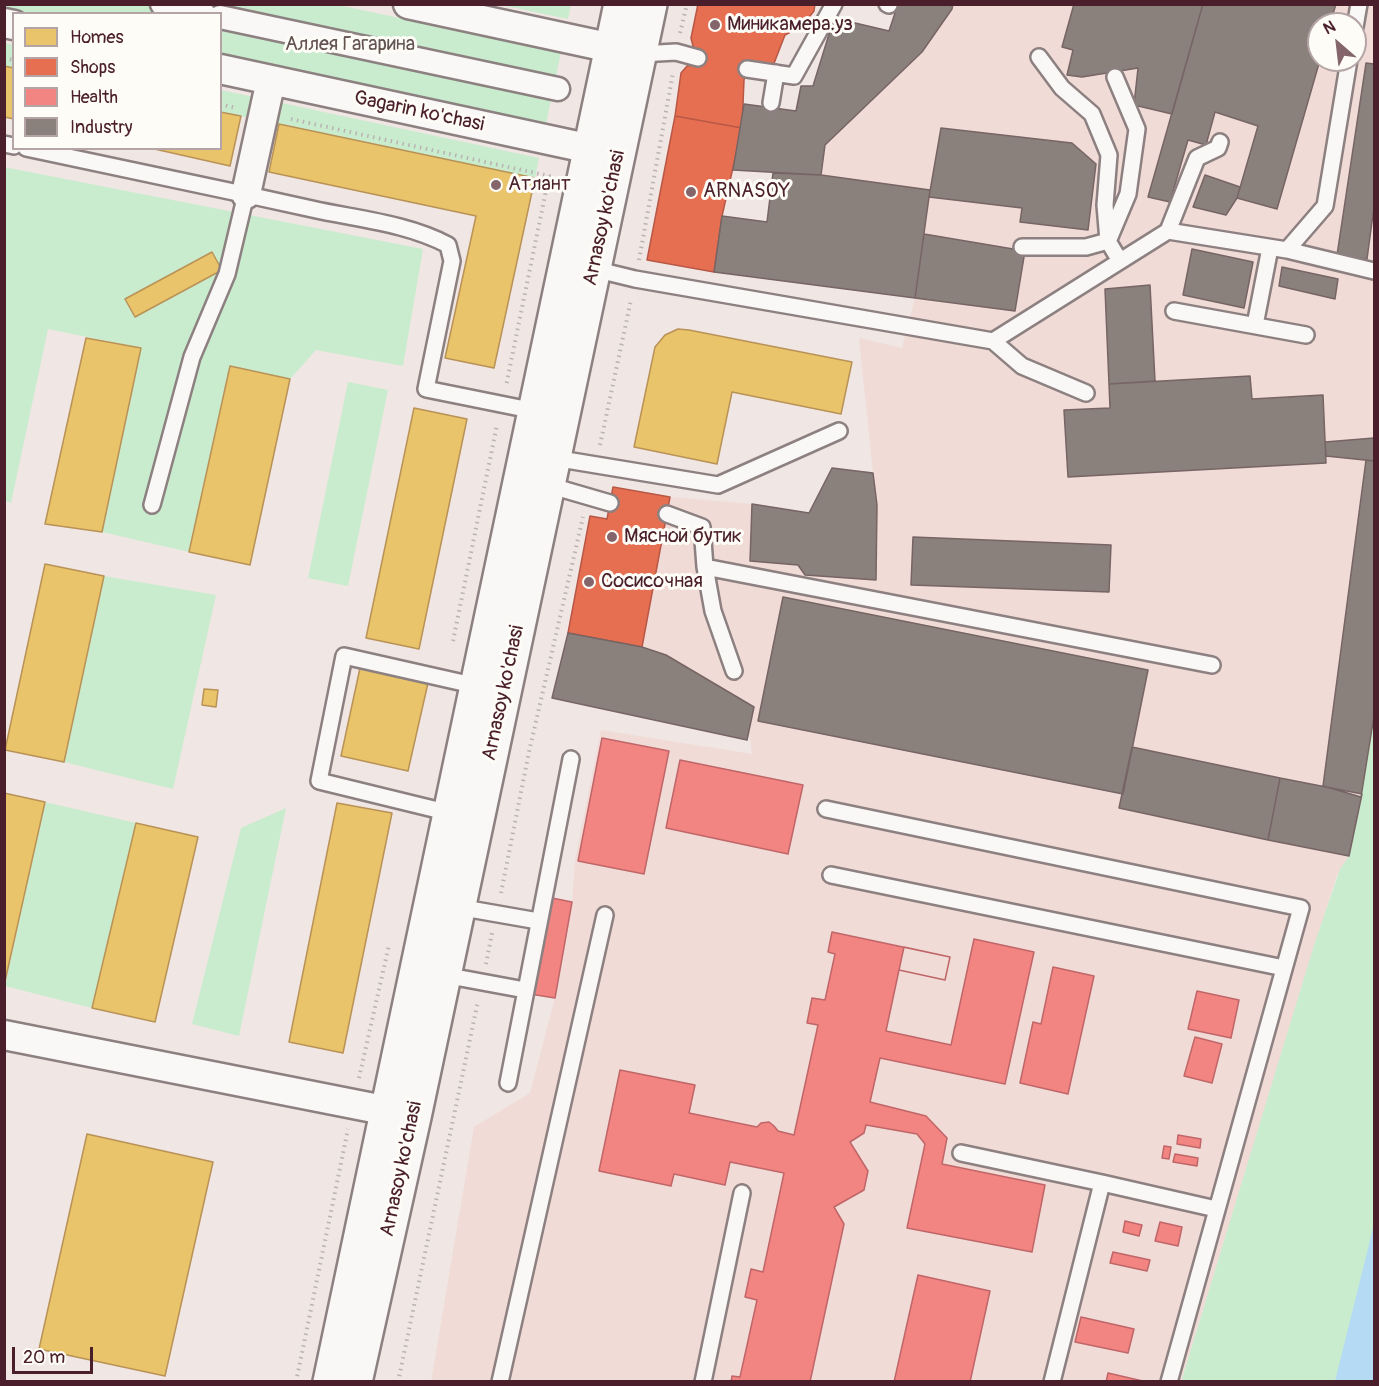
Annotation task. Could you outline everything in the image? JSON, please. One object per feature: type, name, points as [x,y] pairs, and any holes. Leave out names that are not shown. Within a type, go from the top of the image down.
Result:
[{"type":"main road","name":"Arnasoy ko'chasi","points":[[621,4],[626,51]]},
{"type":"main road","name":"Arnasoy ko'chasi","points":[[355,1382],[450,813],[535,411],[604,153],[626,51],[650,4]]},
{"type":"main road","name":"Arnasoy ko'chasi","points":[[330,1382],[401,1114],[444,975],[594,269],[604,153]]},
{"type":"street","points":[[162,4],[196,12]]},
{"type":"street","points":[[408,4],[626,51]]},
{"type":"street","points":[[222,17],[558,89]]},
{"type":"street","name":"Gagarin ko'chasi","points":[[222,69],[604,153]]},
{"type":"street","points":[[246,194],[271,80]]},
{"type":"street","points":[[4,1035],[401,1114]]},
{"type":"lane","points":[[747,69],[794,76],[834,4]]},
{"type":"lane","points":[[626,51],[676,52],[698,58]]},
{"type":"lane","points":[[1039,57],[1062,87],[1092,114],[1110,155],[1105,205],[1108,241],[1120,261]]},
{"type":"lane","points":[[1287,250],[1325,206],[1347,72]]},
{"type":"lane","points":[[771,103],[776,74]]},
{"type":"lane","points":[[1108,241],[1128,194],[1137,129],[1115,77]]},
{"type":"lane","points":[[993,341],[1168,231],[1197,158],[1218,148],[1220,142]]},
{"type":"lane","points":[[36,150],[432,236],[448,245],[452,261],[426,389],[535,411]]},
{"type":"lane","points":[[152,505],[192,357],[227,274],[246,194]]},
{"type":"lane","points":[[1168,231],[1287,250],[1374,271]]},
{"type":"lane","points":[[1022,247],[1086,247],[1108,241]]},
{"type":"lane","points":[[1255,326],[1270,248]]},
{"type":"lane","points":[[594,269],[635,279],[993,341],[1022,366],[1086,393]]},
{"type":"lane","points":[[1174,311],[1306,335]]},
{"type":"lane","points":[[551,472],[596,466],[718,485],[839,431]]},
{"type":"lane","points":[[551,472],[588,498],[610,503]]},
{"type":"lane","points":[[667,514],[702,527],[705,567],[713,611],[734,670]]},
{"type":"lane","points":[[705,567],[1212,665]]},
{"type":"lane","points":[[450,813],[319,781],[345,656],[477,686]]},
{"type":"lane","points":[[508,1083],[571,759]]},
{"type":"lane","points":[[826,809],[1301,908],[1169,1382]]},
{"type":"lane","points":[[831,875],[1284,968]]},
{"type":"lane","points":[[458,907],[538,921]]},
{"type":"lane","points":[[500,1382],[605,915]]},
{"type":"lane","points":[[444,975],[525,990]]},
{"type":"lane","points":[[961,1153],[1216,1209]]},
{"type":"lane","points":[[1052,1382],[1102,1183]]},
{"type":"lane","points":[[703,1382],[742,1192]]},
{"type":"path","points":[[596,466],[635,279],[676,52],[687,4]]},
{"type":"path","points":[[222,104],[549,176],[445,679]]},
{"type":"path","points":[[398,1382],[529,752],[588,498]]},
{"type":"path","points":[[296,1382],[353,1104],[391,935]]},
{"type":"shaded area","points":[[951,5],[1374,5],[1374,716],[1349,856],[1336,877],[1181,1381],[431,1382],[474,1127],[530,1093],[555,998],[572,902],[575,860],[601,730],[752,754],[749,730],[754,707],[666,655],[642,647],[670,497],[752,504],[809,513],[832,468],[873,473],[859,338],[902,348],[915,298],[930,190],[821,175],[825,145],[922,52],[948,15]]},
{"type":"green space","name":"Аллея Гагарина","points":[[5,4],[338,5],[561,52],[546,124],[222,54],[222,12],[21,12],[5,8]]},
{"type":"green space","points":[[571,4],[568,19],[501,5]]},
{"type":"green space","points":[[5,43],[12,45],[12,68],[5,66]]},
{"type":"green space","name":"Аллея Гагарина","points":[[222,90],[539,158],[535,178],[222,112]]},
{"type":"green space","points":[[4,167],[423,249],[403,366],[316,350],[290,379],[230,366],[189,552],[102,532],[141,348],[48,329],[11,503],[5,501]]},
{"type":"green space","points":[[348,382],[388,390],[348,586],[308,578]]},
{"type":"green space","points":[[104,576],[216,595],[173,789],[64,762]]},
{"type":"green space","points":[[1374,717],[1374,1381],[1181,1382],[1315,942],[1340,869],[1349,856]]},
{"type":"green space","points":[[45,802],[136,823],[92,1008],[5,986]]},
{"type":"green space","points":[[286,808],[239,1036],[192,1024],[241,828]]},
{"type":"water","points":[[1374,1224],[1374,1381],[1335,1381]]},
{"type":"building: Homes","points":[[4,66],[12,68],[12,119],[4,117]]},
{"type":"building: Homes","points":[[222,112],[241,116],[230,166],[159,150],[222,150]]},
{"type":"building: Homes","points":[[279,124],[535,178],[494,368],[445,358],[476,216],[269,172]]},
{"type":"building: Homes","points":[[212,252],[222,270],[135,317],[125,299]]},
{"type":"building: Homes","points":[[678,329],[852,362],[841,414],[732,392],[717,464],[634,447],[655,347],[665,335]]},
{"type":"building: Homes","points":[[86,338],[141,348],[102,532],[45,524]]},
{"type":"building: Homes","points":[[230,366],[290,379],[250,565],[189,552]]},
{"type":"building: Homes","points":[[414,408],[467,419],[419,649],[366,638]]},
{"type":"building: Homes","points":[[45,564],[104,576],[64,762],[5,750]]},
{"type":"building: Homes","points":[[360,668],[428,683],[408,771],[341,756]]},
{"type":"building: Homes","points":[[204,689],[218,690],[216,707],[202,705]]},
{"type":"building: Homes","points":[[4,793],[45,802],[4,986]]},
{"type":"building: Homes","points":[[337,803],[392,813],[343,1053],[289,1042]]},
{"type":"building: Homes","points":[[136,823],[198,837],[155,1022],[92,1008]]},
{"type":"building: Homes","points":[[87,1134],[213,1162],[165,1376],[39,1349]]},
{"type":"building: Shops","points":[[698,4],[815,4],[814,11],[802,26],[785,35],[773,66],[748,63],[744,80],[742,128],[675,116],[681,73],[687,66],[696,64],[700,52],[693,46],[691,38]]},
{"type":"building: Shops","points":[[675,116],[742,128],[722,216],[714,272],[647,260]]},
{"type":"building: Shops","points":[[613,487],[670,497],[642,647],[568,633],[590,516],[607,519]]},
{"type":"building: Health","points":[[602,738],[669,751],[644,874],[578,861]]},
{"type":"building: Health","points":[[680,760],[803,785],[788,854],[666,828]]},
{"type":"building: Health","points":[[547,897],[572,902],[555,998],[530,994]]},
{"type":"building: Health","points":[[832,932],[950,957],[945,980],[899,970],[886,1031],[951,1045],[974,939],[1034,952],[1005,1084],[880,1058],[870,1102],[926,1116],[947,1138],[942,1164],[1045,1185],[1032,1252],[907,1228],[925,1144],[917,1134],[866,1125],[864,1133],[850,1142],[868,1171],[864,1190],[834,1207],[844,1224],[810,1382],[731,1382],[732,1376],[740,1377],[757,1300],[745,1297],[751,1269],[763,1272],[784,1173],[730,1162],[725,1185],[674,1174],[671,1186],[599,1171],[620,1070],[695,1085],[689,1113],[757,1127],[761,1123],[769,1122],[778,1131],[794,1135],[818,1025],[807,1023],[812,998],[825,1000],[835,954],[828,952]]},
{"type":"building: Health","points":[[904,947],[950,957],[945,980],[899,970]]},
{"type":"building: Health","points":[[1053,967],[1094,976],[1068,1094],[1020,1083],[1033,1022],[1041,1024]]},
{"type":"building: Health","points":[[1197,991],[1239,1000],[1231,1038],[1188,1029]]},
{"type":"building: Health","points":[[1195,1037],[1222,1044],[1212,1083],[1184,1076]]},
{"type":"building: Health","points":[[1178,1135],[1201,1139],[1200,1148],[1177,1144]]},
{"type":"building: Health","points":[[1164,1146],[1171,1147],[1169,1159],[1162,1158]]},
{"type":"building: Health","points":[[1175,1154],[1198,1158],[1197,1166],[1173,1162]]},
{"type":"building: Health","points":[[1125,1221],[1142,1225],[1139,1236],[1123,1232]]},
{"type":"building: Health","points":[[1160,1222],[1182,1227],[1178,1246],[1155,1241]]},
{"type":"building: Health","points":[[1113,1252],[1150,1260],[1147,1271],[1110,1263]]},
{"type":"building: Health","points":[[918,1275],[990,1291],[970,1382],[894,1382]]},
{"type":"building: Health","points":[[1081,1317],[1134,1329],[1128,1353],[1075,1342]]},
{"type":"building: Health","points":[[1108,1373],[1147,1382],[1106,1382]]},
{"type":"building: Industry","points":[[898,4],[953,4],[952,9],[922,52],[825,145],[821,175],[733,170],[744,104],[796,111],[801,86],[813,86],[834,18],[889,31]]},
{"type":"building: Industry","points":[[1074,4],[1203,4],[1172,114],[1134,105],[1138,68],[1082,77],[1067,75],[1073,50],[1062,47]]},
{"type":"building: Industry","points":[[1203,4],[1336,4],[1334,12],[1307,12],[1307,72],[1317,72],[1277,209],[1237,198],[1258,126],[1215,112],[1206,145],[1188,140],[1170,202],[1148,197]]},
{"type":"building: Industry","points":[[1367,63],[1374,64],[1374,207],[1367,259],[1337,255],[1365,72],[1367,72]]},
{"type":"building: Industry","points":[[941,128],[1072,143],[1096,164],[1088,230],[1020,222],[1022,208],[929,197]]},
{"type":"building: Industry","points":[[773,173],[821,175],[930,190],[915,298],[714,272],[722,216],[767,222]]},
{"type":"building: Industry","points":[[1205,175],[1240,187],[1237,198],[1226,215],[1193,207]]},
{"type":"building: Industry","points":[[924,234],[1025,251],[1015,311],[915,298]]},
{"type":"building: Industry","points":[[1192,249],[1253,262],[1244,308],[1183,295]]},
{"type":"building: Industry","points":[[1282,267],[1338,279],[1335,299],[1279,286]]},
{"type":"building: Industry","points":[[1150,285],[1155,381],[1109,384],[1105,289]]},
{"type":"building: Industry","points":[[1250,376],[1252,399],[1323,395],[1326,463],[1068,477],[1064,410],[1110,408],[1109,384]]},
{"type":"building: Industry","points":[[1374,438],[1374,461],[1326,456],[1325,442]]},
{"type":"building: Industry","points":[[1366,460],[1374,461],[1374,716],[1361,797],[1323,786]]},
{"type":"building: Industry","points":[[832,468],[873,473],[877,505],[876,580],[805,575],[798,565],[750,561],[752,504],[809,513]]},
{"type":"building: Industry","points":[[913,537],[1111,545],[1109,592],[911,585]]},
{"type":"building: Industry","points":[[783,597],[1148,670],[1123,794],[758,721]]},
{"type":"building: Industry","points":[[568,633],[642,647],[666,655],[754,707],[747,740],[552,698]]},
{"type":"building: Industry","points":[[1132,747],[1280,778],[1268,840],[1119,808]]},
{"type":"building: Industry","points":[[1280,778],[1362,794],[1349,856],[1268,840]]},
{"type":"place","name":"Миникамера.уз","points":[[715,25]]},
{"type":"place","name":"Атлант","points":[[496,185]]},
{"type":"place","name":"ARNASOY","points":[[691,192]]},
{"type":"place","name":"Мясной бутик","points":[[612,537]]},
{"type":"place","name":"Сосисочная","points":[[589,582]]}]
